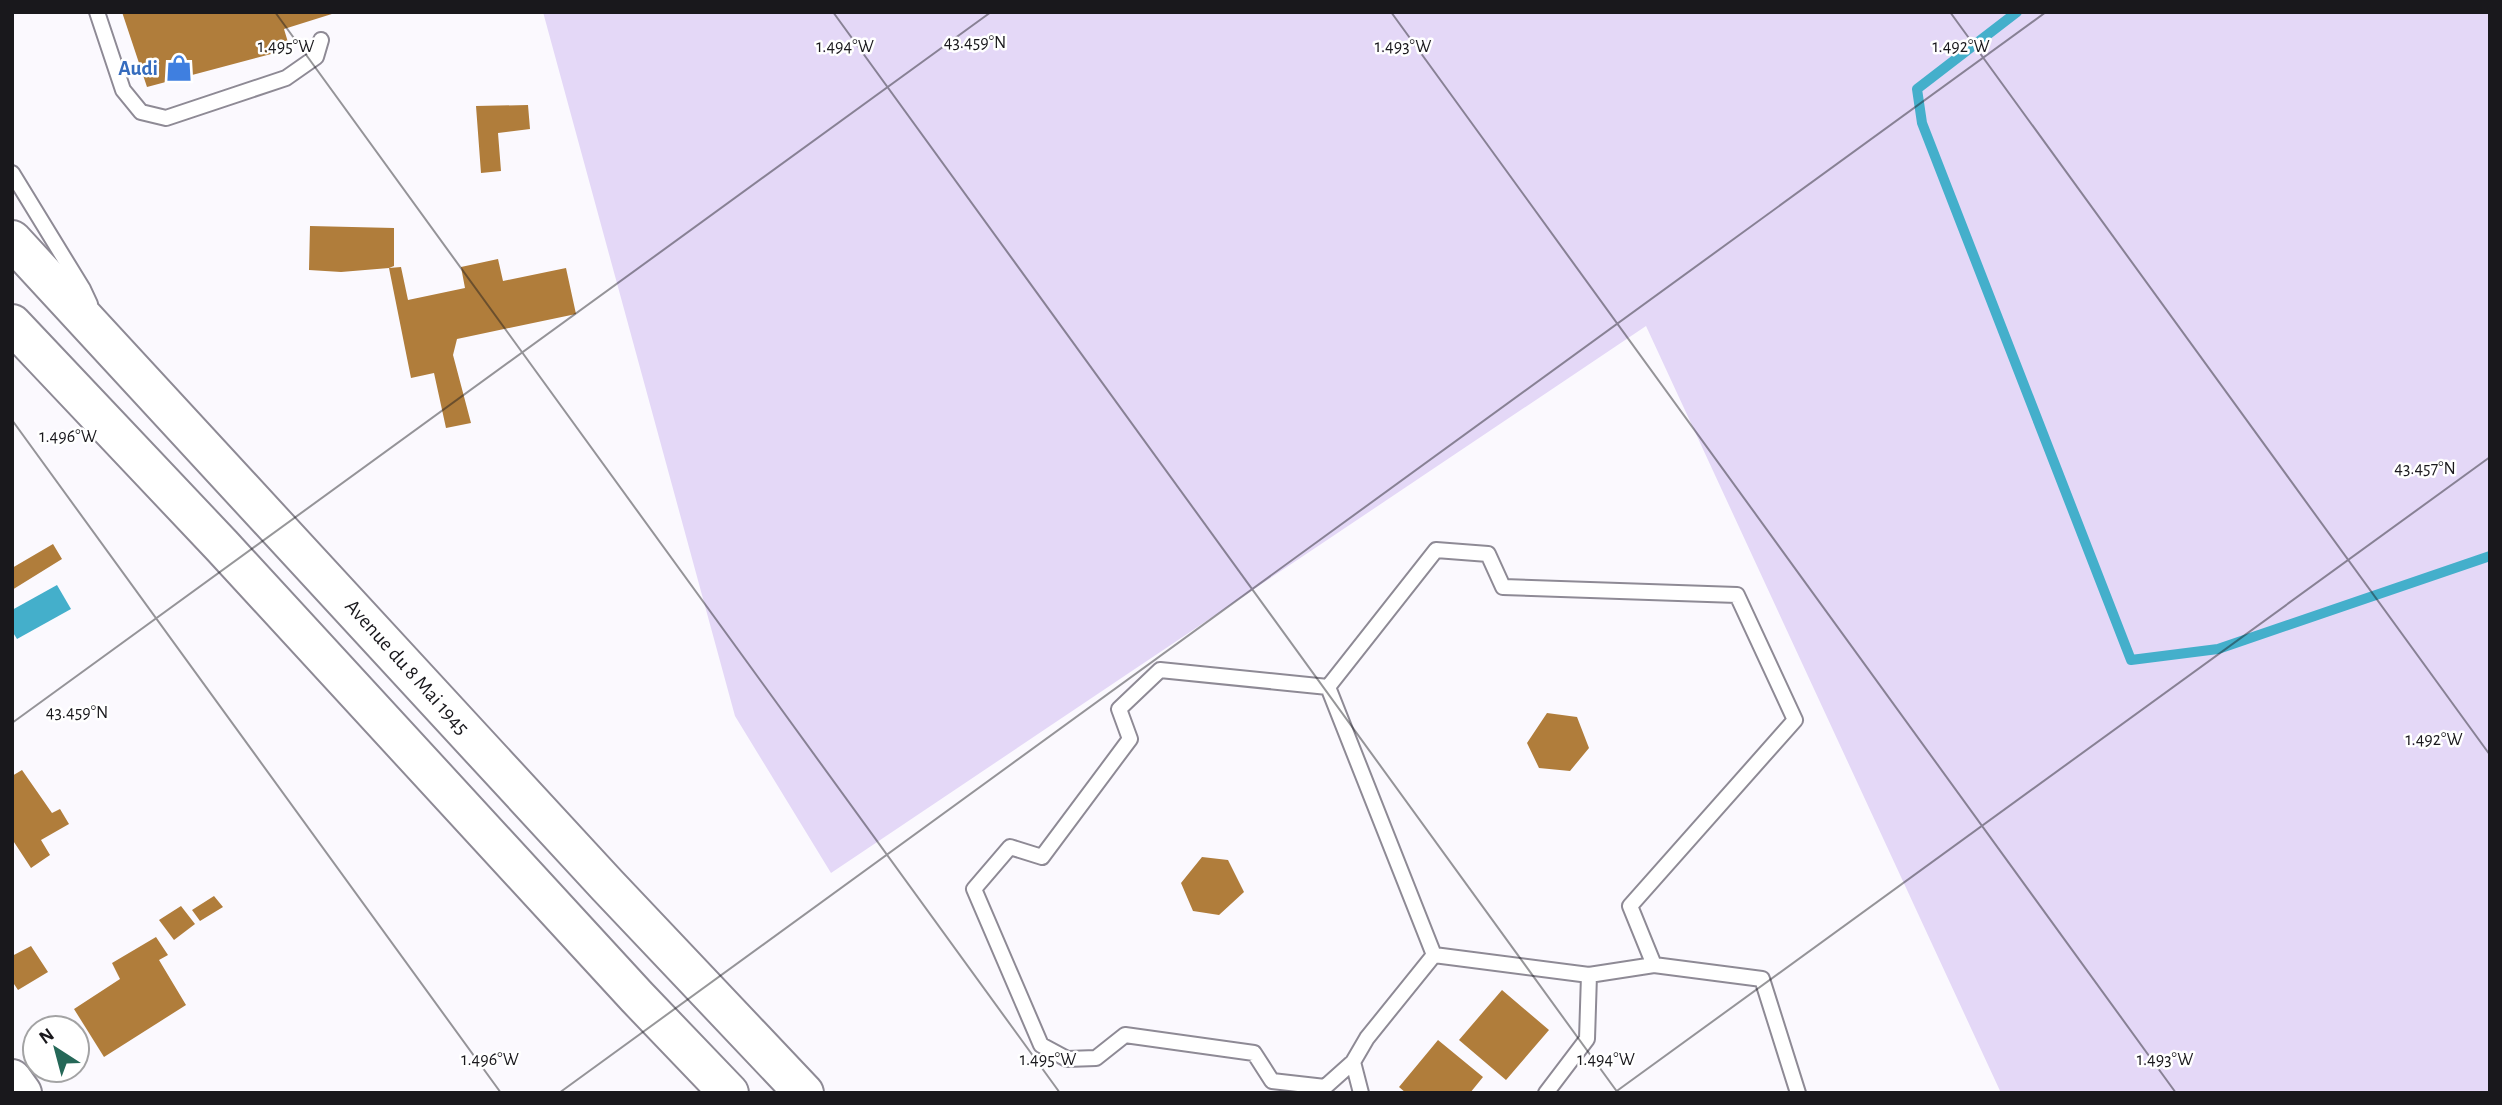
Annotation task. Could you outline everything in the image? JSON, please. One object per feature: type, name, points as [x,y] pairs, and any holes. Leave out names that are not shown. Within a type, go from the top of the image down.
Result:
[{"type":"main road","name":"Avenue du 8 Mai 1945","points":[[12,240],[607,886],[804,1093]]},
{"type":"main road","points":[[12,324],[241,566],[637,997],[729,1093]]},
{"type":"main road","points":[[12,1079],[22,1093]]},
{"type":"lane","points":[[97,12],[123,89],[141,112],[166,118],[286,78],[316,57],[321,40]]},
{"type":"lane","points":[[12,173],[83,289],[107,344]]},
{"type":"lane","points":[[1328,687],[1436,550],[1488,554],[1503,587],[1737,595],[1795,720],[1630,906],[1654,965]]},
{"type":"lane","points":[[1328,687],[1160,670],[1119,709],[1130,739],[1042,857],[1010,847],[974,889],[1041,1045],[1067,1059],[1096,1058],[1125,1035],[1254,1053],[1272,1082],[1325,1087],[1353,1062],[1367,1038],[1434,955]]},
{"type":"lane","points":[[1328,687],[1434,955]]},
{"type":"lane","points":[[1434,955],[1589,975],[1654,965],[1762,979],[1798,1093]]},
{"type":"lane","points":[[1546,1093],[1587,1040],[1589,975]]},
{"type":"lane","points":[[1353,1062],[1361,1093]]},
{"type":"shaded area","points":[[543,12],[2490,12],[2490,1093],[2001,1093],[1646,326],[831,873],[735,716]]},
{"type":"water","points":[[57,585],[71,609],[17,639],[12,631],[12,610]]},
{"type":"building","name":"Audi","points":[[122,12],[335,13],[284,29],[290,49],[147,87]]},
{"type":"building","points":[[528,105],[530,129],[498,133],[501,171],[481,173],[476,106]]},
{"type":"building","points":[[310,226],[394,228],[394,266],[341,272],[309,270]]},
{"type":"building","points":[[498,259],[503,281],[566,268],[576,314],[457,339],[453,355],[471,423],[446,428],[434,373],[411,378],[389,268],[401,267],[408,300],[465,288],[461,267]]},
{"type":"building","points":[[53,544],[62,559],[12,590],[12,568]]},
{"type":"building","points":[[1547,713],[1577,717],[1589,748],[1570,771],[1539,768],[1527,743]]},
{"type":"building","points":[[22,770],[52,813],[60,809],[69,824],[41,840],[50,855],[31,868],[12,839],[12,776]]},
{"type":"building","points":[[1202,857],[1228,860],[1244,892],[1219,915],[1193,911],[1181,883]]},
{"type":"building","points":[[214,896],[223,907],[200,921],[192,910]]},
{"type":"building","points":[[181,906],[195,924],[174,940],[159,920]]},
{"type":"building","points":[[156,937],[168,955],[159,960],[186,1005],[104,1057],[91,1036],[91,1014],[77,1014],[74,1009],[120,979],[112,963]]},
{"type":"building","points":[[31,946],[48,972],[18,990],[12,981],[12,956]]},
{"type":"building","points":[[1502,990],[1549,1030],[1506,1080],[1459,1040]]},
{"type":"building","points":[[1438,1040],[1483,1077],[1470,1093],[1406,1093],[1399,1087]]},
{"type":"waterway","points":[[2017,12],[1917,89],[1922,123],[2131,660],[2218,649],[2490,556]]},
{"type":"place","name":"Audi","points":[[179,68]]}]
